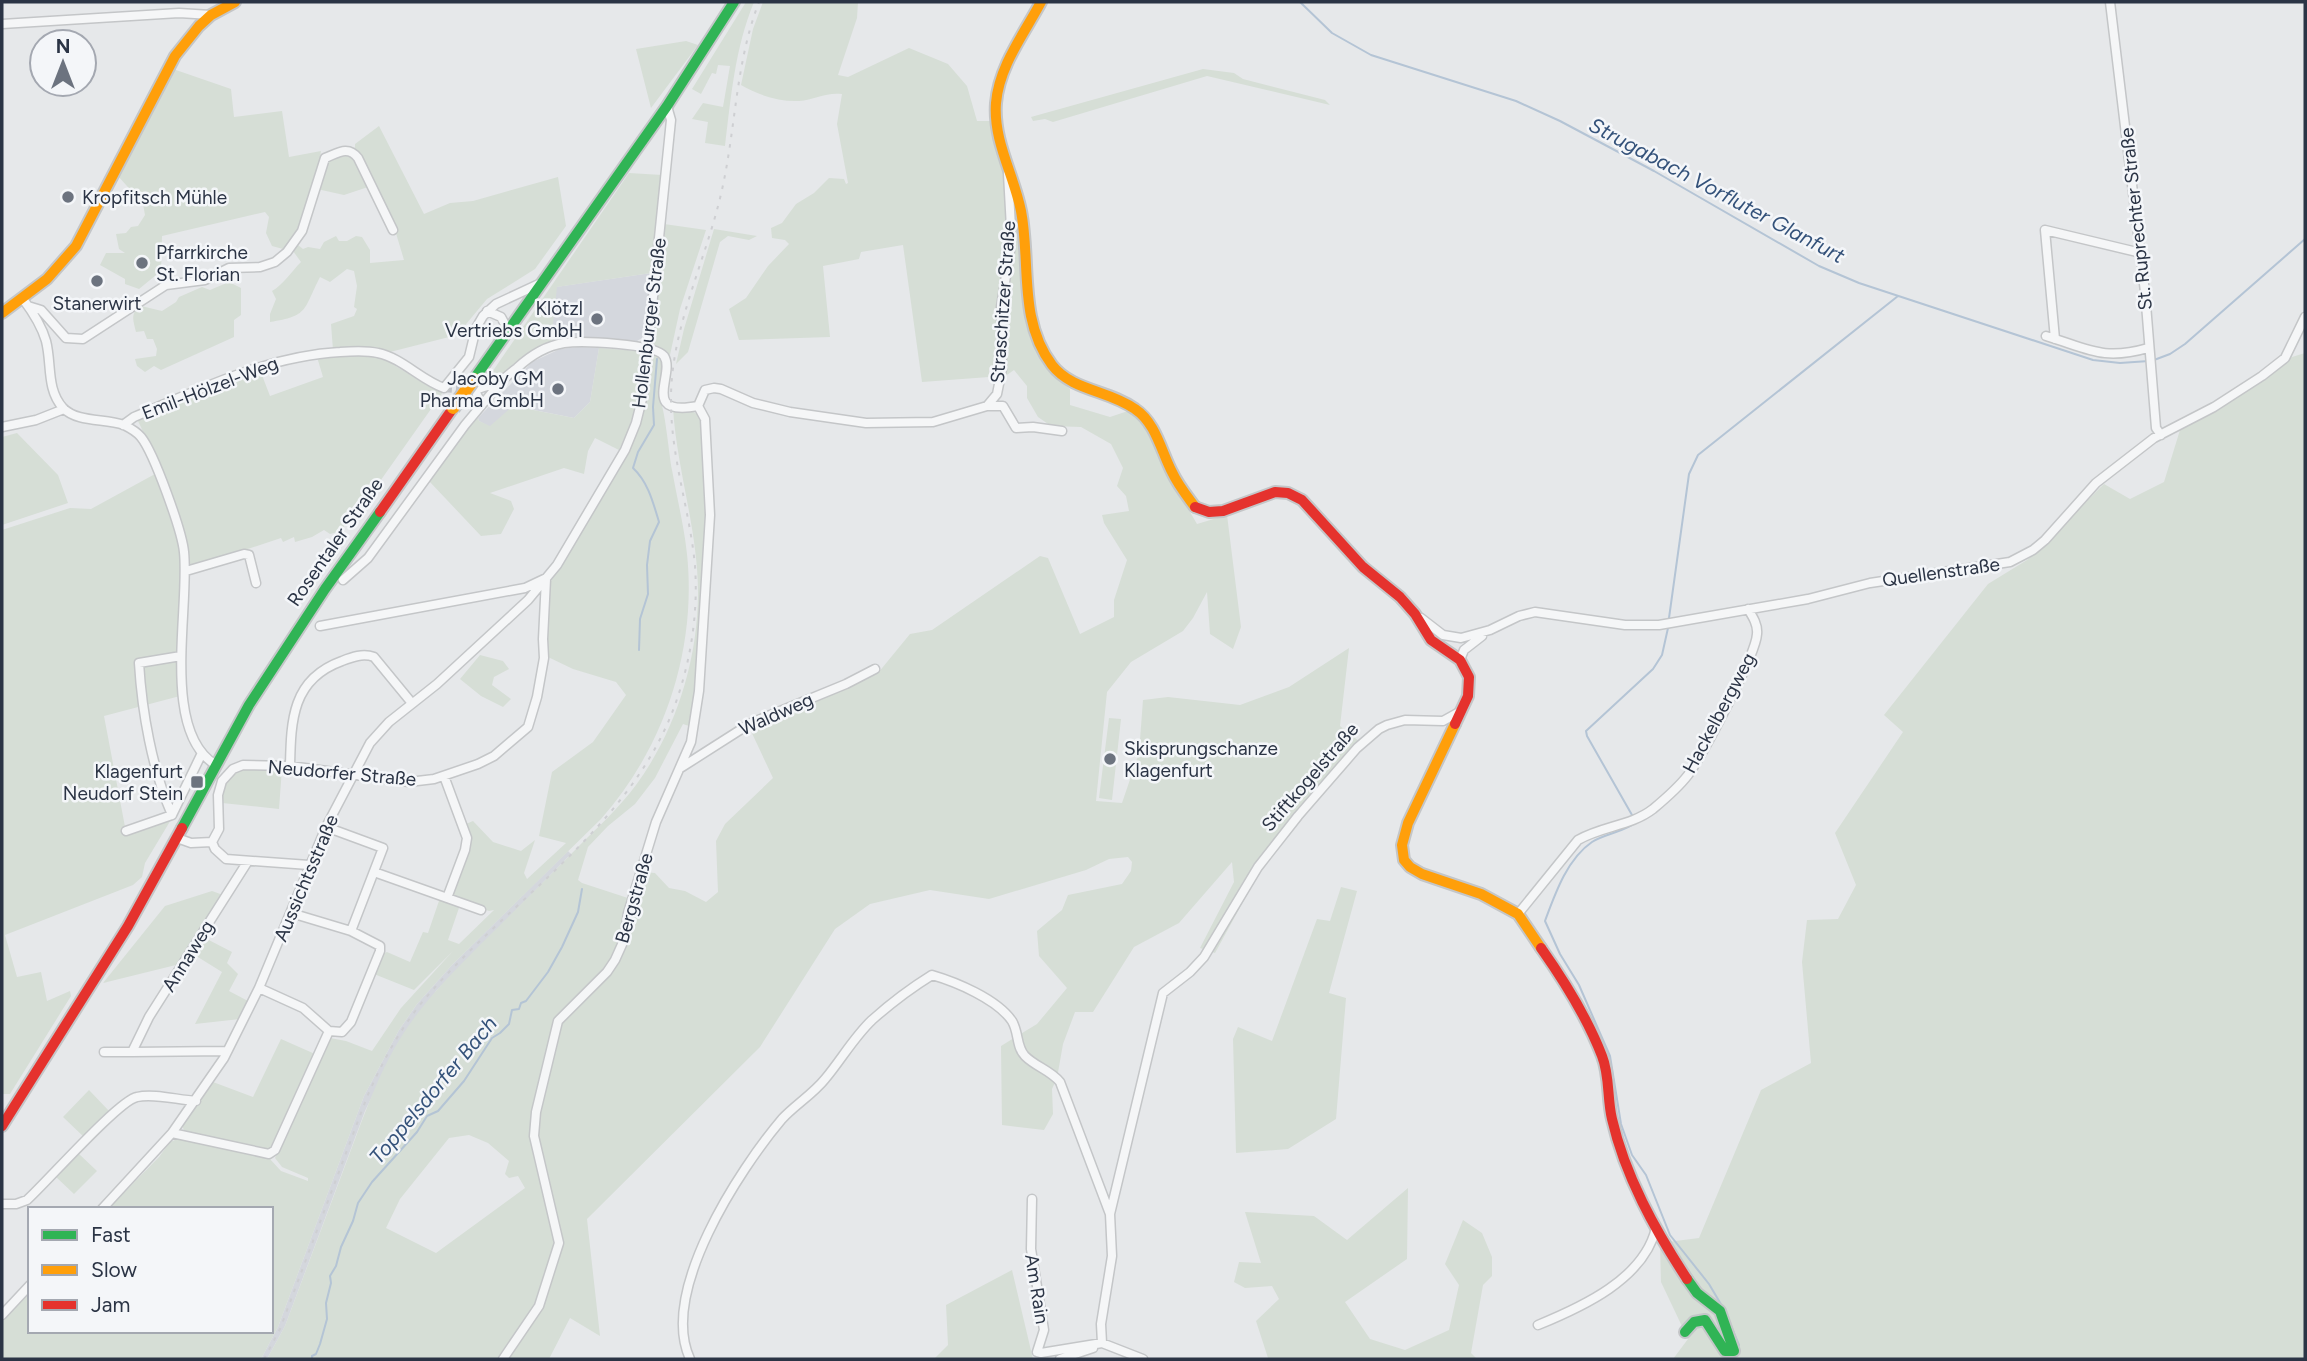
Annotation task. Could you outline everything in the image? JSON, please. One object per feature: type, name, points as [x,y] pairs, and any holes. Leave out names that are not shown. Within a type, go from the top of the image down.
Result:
[{"type":"street","points":[[2,313],[25,302],[76,246],[187,38],[211,15],[235,2]]},
{"type":"street","name":"Rosentaler Straße","points":[[2,1126],[115,948],[250,705],[288,645],[667,106],[734,2]]},
{"type":"street","points":[[1041,2],[1002,73],[996,104],[997,124],[1022,213],[1027,302],[1041,346],[1052,365],[1071,381],[1137,410],[1152,429],[1175,478],[1196,509],[1220,511],[1268,493],[1287,490],[1293,492],[1363,567],[1395,591],[1415,614],[1431,640],[1460,660],[1468,671],[1469,687],[1462,710],[1412,814],[1402,845],[1402,856],[1410,867],[1422,874],[1481,894],[1506,906],[1521,909],[1571,992],[1599,1047],[1606,1069],[1615,1135],[1656,1228],[1697,1293],[1720,1311],[1734,1351],[1725,1351],[1705,1320],[1694,1322],[1685,1332]]},
{"type":"street","name":"St. Ruprechter Straße","points":[[2110,2],[2141,253],[2156,428],[2161,435]]},
{"type":"street","points":[[2,24],[179,13],[211,15]]},
{"type":"street","name":"Hollenburger Straße","points":[[546,578],[557,565],[625,450],[636,423],[643,395],[671,120],[667,106]]},
{"type":"street","points":[[25,302],[41,310],[66,338],[83,339],[166,285],[205,280],[229,268],[260,267],[275,262],[287,252],[302,231],[325,158],[344,150],[354,152],[358,158],[393,230]]},
{"type":"street","name":"Straschitzer Straße","points":[[698,406],[705,390],[713,388],[752,403],[790,412],[866,423],[933,422],[987,406],[997,394],[1002,369],[1000,307],[1010,251],[1007,164]]},
{"type":"street","points":[[2141,253],[2045,230],[2051,338],[2110,355],[2148,350]]},
{"type":"street","points":[[509,330],[501,317],[487,311],[542,282]]},
{"type":"street","points":[[2,427],[36,420],[64,409],[51,382],[45,338],[25,302]]},
{"type":"street","name":"Emil-Hölzel-Weg","points":[[64,409],[82,417],[123,425],[134,416],[236,375],[275,361],[310,354],[376,352],[399,362],[428,382],[444,388],[470,357],[476,328],[487,311]]},
{"type":"street","name":"Quellenstraße","points":[[1460,660],[1464,650],[1490,631],[1519,616],[1535,612],[1625,625],[1659,625],[1808,599],[1870,583],[2010,562],[2039,545],[2096,483],[2154,438],[2214,407],[2285,358],[2305,317]]},
{"type":"street","points":[[343,580],[368,558],[481,404],[501,381],[529,357],[553,346],[576,342],[647,348],[660,352],[666,359],[662,391],[664,398],[678,407],[698,406]]},
{"type":"street","points":[[481,404],[474,384],[501,381]]},
{"type":"street","points":[[997,394],[1016,429],[1033,427],[1062,430]]},
{"type":"street","name":"Bergstraße","points":[[503,1359],[539,1306],[559,1242],[534,1136],[536,1112],[558,1021],[607,972],[615,960],[624,940],[628,913],[656,822],[691,742],[699,691],[709,527],[706,430],[702,411],[698,406]]},
{"type":"street","points":[[987,406],[1003,406]]},
{"type":"street","points":[[123,425],[140,435],[148,449],[181,534],[186,571],[181,656],[186,715],[201,755],[216,765]]},
{"type":"street","points":[[186,571],[235,556],[249,555],[256,583]]},
{"type":"street","points":[[320,626],[525,588],[546,578]]},
{"type":"street","name":"Aussichtsstraße","points":[[104,1207],[172,1133],[196,1101],[227,1051],[259,988],[326,827],[377,733],[478,647],[528,600],[546,578]]},
{"type":"street","name":"Neudorfer Straße","points":[[212,842],[219,829],[218,795],[226,775],[243,765],[290,766],[422,782],[494,756],[524,732],[531,720],[544,658],[546,578]]},
{"type":"street","name":"Hackelbergweg","points":[[1521,909],[1578,840],[1642,816],[1688,775],[1722,715],[1756,642],[1756,625],[1748,609]]},
{"type":"street","name":"Quellenstraße","points":[[1415,614],[1436,631],[1450,637],[1467,638],[1490,631]]},
{"type":"street","points":[[290,766],[292,720],[300,697],[307,684],[330,667],[361,655],[374,657],[411,702]]},
{"type":"street","points":[[172,815],[142,707],[139,663],[181,656]]},
{"type":"street","name":"Waldweg","points":[[682,767],[751,723],[846,684],[875,669]]},
{"type":"street","name":"Stiftkogelstraße","points":[[1102,1343],[1101,1324],[1112,1256],[1110,1213],[1163,993],[1191,972],[1204,957],[1258,867],[1357,748],[1378,729],[1387,725],[1405,720],[1443,721],[1462,710]]},
{"type":"street","points":[[126,831],[172,815],[201,755]]},
{"type":"street","points":[[444,776],[467,838],[447,898]]},
{"type":"street","points":[[326,827],[383,848],[351,931]]},
{"type":"street","points":[[177,838],[191,844],[212,842],[221,856],[248,861],[309,865]]},
{"type":"street","name":"Annaweg","points":[[132,1052],[149,1017],[248,861]]},
{"type":"street","points":[[374,872],[481,910]]},
{"type":"street","points":[[259,988],[303,1008],[329,1031],[338,1033],[346,1030],[380,951],[380,946],[351,931],[290,912]]},
{"type":"street","name":"Stiftkogelstraße","points":[[690,1359],[683,1340],[681,1320],[692,1276],[708,1229],[744,1170],[783,1118],[824,1081],[871,1021],[932,975],[965,987],[1004,1011],[1014,1023],[1020,1050],[1027,1058],[1052,1072],[1060,1082],[1110,1213]]},
{"type":"street","points":[[172,1133],[269,1154],[275,1150],[329,1031]]},
{"type":"street","points":[[104,1052],[227,1051]]},
{"type":"street","points":[[2,1204],[16,1204],[27,1200],[100,1125],[130,1099],[139,1096],[196,1101]]},
{"type":"street","name":"Am Rain","points":[[1031,1199],[1031,1249],[1044,1330],[1037,1352],[1102,1343]]},
{"type":"street","points":[[1538,1325],[1580,1308],[1606,1292],[1652,1244],[1656,1228]]},
{"type":"street","points":[[2,1315],[28,1287]]},
{"type":"street","points":[[1060,1359],[1102,1343],[1143,1359]]},
{"type":"shaded area","points":[[746,2],[754,2],[738,55],[725,146],[705,143],[708,122],[692,119],[703,103],[723,107],[730,66],[718,65],[716,74],[712,73],[701,94],[692,89]]},
{"type":"shaded area","points":[[763,2],[858,2],[857,18],[838,75],[848,77],[909,48],[948,64],[967,86],[977,121],[993,121],[1018,216],[1023,301],[1046,367],[1070,389],[1070,405],[1110,417],[1131,410],[1148,427],[1171,479],[1197,524],[1227,515],[1241,627],[1233,649],[1210,634],[1207,592],[1183,631],[1131,662],[1107,692],[1096,801],[1122,803],[1139,753],[1143,700],[1168,697],[1240,705],[1289,687],[1349,648],[1340,726],[1365,746],[1265,862],[1215,953],[1200,948],[1234,882],[1232,862],[1179,923],[1134,947],[1093,1012],[1075,1012],[1063,1044],[1057,1078],[1052,1089],[1053,1114],[1044,1130],[1002,1125],[1001,1046],[1037,1024],[1067,988],[1039,956],[1037,931],[1062,910],[1068,895],[1122,884],[1131,871],[1132,862],[1128,857],[1109,859],[1086,870],[989,899],[930,890],[870,904],[835,929],[760,1047],[587,1219],[600,1336],[570,1318],[549,1359],[267,1359],[285,1326],[374,1091],[407,1028],[451,974],[623,802],[650,764],[672,720],[688,672],[697,622],[698,597],[692,526],[673,408],[694,412],[703,422],[708,512],[697,690],[692,727],[683,724],[655,778],[635,804],[588,847],[578,880],[582,883],[634,900],[642,872],[655,873],[669,888],[685,891],[706,902],[718,892],[716,841],[725,824],[773,778],[749,727],[878,673],[910,634],[932,630],[1040,556],[1048,558],[1080,634],[1114,617],[1114,600],[1127,560],[1104,523],[1102,515],[1129,511],[1126,496],[1117,486],[1123,468],[1111,444],[1081,427],[1051,426],[1038,417],[1027,398],[1027,386],[1014,370],[1004,377],[989,367],[989,377],[922,382],[903,245],[861,252],[859,259],[823,266],[830,337],[739,340],[729,309],[746,298],[768,266],[789,244],[785,240],[772,238],[771,228],[782,223],[796,204],[814,193],[829,178],[844,179],[846,184],[848,183],[837,124],[842,94],[791,101],[769,97],[741,85],[753,29]],"holes":[[[469,1135],[488,1143],[509,1161],[505,1174],[509,1178],[518,1176],[525,1188],[436,1253],[386,1228],[400,1199],[449,1138]]]},
{"type":"shaded area","points":[[686,41],[698,45],[651,108],[636,49]]},
{"type":"shaded area","points":[[173,69],[231,89],[234,117],[282,111],[289,157],[321,151],[313,189],[303,218],[283,249],[272,246],[266,233],[269,217],[265,212],[162,236],[161,271],[139,289],[125,284],[125,279],[100,265],[106,253],[125,253],[119,249],[116,234],[126,233],[131,227],[138,226],[145,215],[143,204],[118,176]]},
{"type":"shaded area","points":[[1203,69],[1234,73],[1243,79],[1325,100],[1330,105],[1207,76],[1053,122],[1045,119],[1033,121],[1031,117]]},
{"type":"shaded area","points":[[379,126],[424,214],[450,203],[473,201],[558,177],[566,226],[535,269],[487,299],[457,335],[386,353],[333,350],[331,324],[354,316],[357,309],[354,307],[357,286],[354,271],[347,269],[330,282],[320,277],[303,310],[292,317],[270,322],[276,299],[272,291],[301,262],[293,251],[298,245],[303,249],[320,249],[324,242],[336,236],[339,241],[362,237],[370,250],[370,263],[404,260],[395,230],[355,149],[355,144]]},
{"type":"shaded area","points":[[344,153],[356,159],[368,187],[344,195],[317,189],[321,176],[332,159]]},
{"type":"shaded area","points":[[629,173],[662,175],[651,273],[557,287],[551,342],[532,351],[498,379],[486,381]]},
{"type":"shaded area","points":[[664,224],[706,230],[680,309],[670,355],[652,342]]},
{"type":"shaded area","points":[[714,229],[757,236],[749,240],[728,236],[720,242],[688,352],[676,364],[684,329]]},
{"type":"shaded area","points":[[651,273],[645,332],[642,338],[637,341],[569,336],[551,339],[556,287]]},
{"type":"shaded area","points":[[229,282],[241,288],[241,315],[234,320],[234,337],[161,370],[154,366],[145,372],[137,366],[135,359],[156,356],[157,349],[153,339],[147,339],[144,331],[136,332],[133,317],[135,311],[141,306],[162,311],[179,297],[202,287],[210,290]]},
{"type":"shaded area","points":[[599,348],[590,402],[574,418],[514,406],[490,427],[479,421],[478,418],[532,362],[560,349]]},
{"type":"shaded area","points":[[599,348],[639,351],[644,357],[636,405],[619,450],[595,438],[588,451],[584,474],[564,468],[490,493],[511,501],[514,509],[501,534],[481,536],[429,481],[462,435],[478,418],[490,426],[513,406],[574,418],[590,402]]},
{"type":"shaded area","points":[[2305,353],[2305,1359],[1673,1359],[1688,1339],[1661,1282],[1660,1243],[1699,1238],[1761,1090],[1811,1063],[1802,962],[1807,920],[1838,919],[1856,885],[1835,833],[1903,732],[1884,715],[1988,584],[2027,560],[2104,484],[2130,499],[2164,482],[2180,430],[2292,357]]},
{"type":"shaded area","points":[[656,354],[664,362],[659,398],[684,533],[689,590],[681,661],[659,729],[623,791],[601,819],[452,965],[417,1004],[399,1030],[364,1096],[278,1327],[261,1359],[2,1359],[2,1322],[28,1292],[28,1333],[273,1333],[273,1207],[110,1207],[170,1142],[180,1138],[270,1159],[281,1171],[308,1181],[308,1178],[282,1167],[275,1158],[330,1038],[372,1051],[401,1008],[453,951],[414,990],[374,974],[382,954],[387,952],[410,962],[423,932],[428,933],[440,898],[460,905],[448,940],[459,944],[494,910],[489,911],[454,899],[451,894],[469,838],[466,824],[473,821],[493,842],[521,851],[535,840],[524,873],[527,879],[566,843],[539,836],[552,772],[593,742],[626,695],[616,682],[573,669],[548,657],[548,586],[627,452],[647,394],[650,360]]},
{"type":"shaded area","points":[[317,357],[381,357],[428,386],[443,392],[359,511],[349,515],[342,531],[330,534],[324,530],[295,542],[294,537],[283,542],[281,538],[197,566],[188,566],[175,509],[162,472],[137,419],[260,370],[270,396],[323,377]]},
{"type":"shaded area","points":[[17,433],[58,475],[68,503],[2,525],[2,437]]},
{"type":"shaded area","points":[[155,474],[175,522],[182,548],[180,696],[104,716],[126,832],[172,818],[145,863],[142,877],[133,885],[5,935],[17,977],[41,972],[47,1001],[70,991],[71,996],[10,1094],[2,1094],[2,530],[70,508],[91,509]]},
{"type":"shaded area","points":[[480,655],[503,661],[509,669],[494,677],[492,685],[511,699],[503,707],[481,696],[460,679]]},
{"type":"shaded area","name":"Skisprungschanze Klagenfurt","points":[[1109,718],[1121,719],[1112,800],[1099,798]]},
{"type":"shaded area","points":[[243,768],[282,768],[279,809],[222,803],[225,781]]},
{"type":"shaded area","points":[[568,851],[571,854],[436,991],[398,1043],[365,1111],[285,1326],[267,1359],[261,1359],[278,1327],[364,1096],[399,1030],[417,1004],[452,965]]},
{"type":"shaded area","points":[[1341,887],[1357,891],[1329,993],[1346,998],[1336,1119],[1288,1149],[1236,1153],[1233,1039],[1238,1027],[1272,1041],[1317,919],[1330,921]]},
{"type":"shaded area","points":[[212,891],[223,895],[180,964],[103,983],[165,906]]},
{"type":"shaded area","points":[[203,937],[232,952],[227,963],[238,974],[229,991],[248,1001],[240,1019],[195,1024],[222,972],[193,954]]},
{"type":"shaded area","points":[[281,1039],[315,1054],[271,1148],[263,1151],[185,1133],[182,1125],[213,1082],[253,1097]]},
{"type":"shaded area","points":[[89,1090],[110,1112],[85,1138],[63,1117]]},
{"type":"shaded area","points":[[78,1153],[97,1171],[74,1194],[55,1176]]},
{"type":"shaded area","points":[[1408,1188],[1407,1259],[1345,1302],[1370,1339],[1405,1350],[1449,1330],[1459,1285],[1445,1264],[1463,1220],[1482,1233],[1492,1257],[1492,1276],[1483,1285],[1471,1353],[1477,1359],[1268,1358],[1256,1321],[1279,1299],[1272,1286],[1245,1288],[1234,1282],[1239,1262],[1261,1263],[1245,1212],[1314,1216],[1347,1240]]},
{"type":"shaded area","points":[[1012,1270],[1033,1359],[934,1359],[948,1345],[946,1305]]},
{"type":"waterway","name":"Strugabach Vorfluter Glanfurt","points":[[1300,2],[1332,33],[1371,55],[1516,101],[1560,121],[1654,171],[1819,266],[1859,283],[2093,360],[2120,363],[2149,361]]},
{"type":"waterway","name":"Strugabach Vorfluter Glanfurt","points":[[2154,360],[2185,344],[2305,239]]},
{"type":"waterway","points":[[1669,618],[1689,474],[1698,455],[1898,296]]},
{"type":"waterway","points":[[639,650],[640,619],[648,594],[650,541],[659,522],[646,486],[633,468],[638,452],[654,425],[657,359]]},
{"type":"waterway","points":[[1632,815],[1586,731],[1653,669],[1662,655],[1668,628]]},
{"type":"waterway","points":[[1636,822],[1597,839],[1583,849],[1563,878],[1545,921],[1560,954],[1579,985],[1610,1056],[1621,1124],[1632,1155],[1646,1175],[1670,1235],[1709,1284],[1722,1306]]},
{"type":"waterway","name":"Toppelsdorfer Bach","points":[[312,1359],[320,1344],[327,1319],[326,1303],[330,1276],[358,1203],[372,1182],[417,1132],[427,1116],[438,1111],[464,1081],[492,1038],[509,1024],[512,1010],[519,1009],[521,1003],[526,1001],[548,972],[578,912],[582,889]]},
{"type":"waterway","points":[[1726,1314],[1739,1345]]},
{"type":"tunnel","points":[[444,388],[469,390]]},
{"type":"railway","points":[[264,1359],[280,1329],[367,1097],[402,1029],[430,993],[463,958],[605,819],[635,780],[660,739],[679,693],[693,631],[696,582],[693,545],[674,444],[672,375],[682,323],[721,194],[740,73],[759,2]]},
{"type":"traffic: fast","points":[[474,379],[667,106],[734,2]]},
{"type":"traffic: fast","points":[[182,828],[249,705],[325,589],[380,512]]},
{"type":"traffic: fast","points":[[1685,1332],[1694,1322],[1705,1320],[1725,1351],[1734,1351],[1720,1311],[1697,1293],[1687,1279]]},
{"type":"traffic: slow","points":[[2,313],[47,279],[76,246],[175,56],[211,15],[235,2]]},
{"type":"traffic: slow","points":[[1041,2],[1007,63],[996,103],[1001,144],[1021,211],[1034,329],[1041,348],[1060,374],[1125,403],[1142,415],[1153,430],[1177,481],[1195,507]]},
{"type":"traffic: slow","points":[[453,408],[474,379]]},
{"type":"traffic: slow","points":[[1455,724],[1408,823],[1402,845],[1404,860],[1422,874],[1481,894],[1518,914],[1541,948]]},
{"type":"traffic: jam","points":[[380,512],[453,408]]},
{"type":"traffic: jam","points":[[1195,507],[1209,512],[1223,511],[1275,492],[1288,493],[1302,500],[1363,567],[1400,597],[1415,614],[1431,640],[1460,660],[1469,677],[1468,696],[1455,724]]},
{"type":"traffic: jam","points":[[2,1126],[128,926],[182,828]]},
{"type":"traffic: jam","points":[[1541,948],[1590,1027],[1605,1064],[1612,1119],[1633,1182],[1687,1279]]},
{"type":"place","name":"Kropfitsch Mühle","points":[[68,197]]},
{"type":"place","name":"Pfarrkirche St. Florian","points":[[142,263]]},
{"type":"place","name":"Stanerwirt","points":[[97,281]]},
{"type":"place","name":"Klötzl Vertriebs GmbH","points":[[597,319]]},
{"type":"place","name":"Jacoby GM Pharma GmbH","points":[[558,389]]},
{"type":"place","name":"Skisprungschanze Klagenfurt","points":[[1110,759]]},
{"type":"place","name":"Klagenfurt Neudorf Stein","points":[[197,782]]}]
